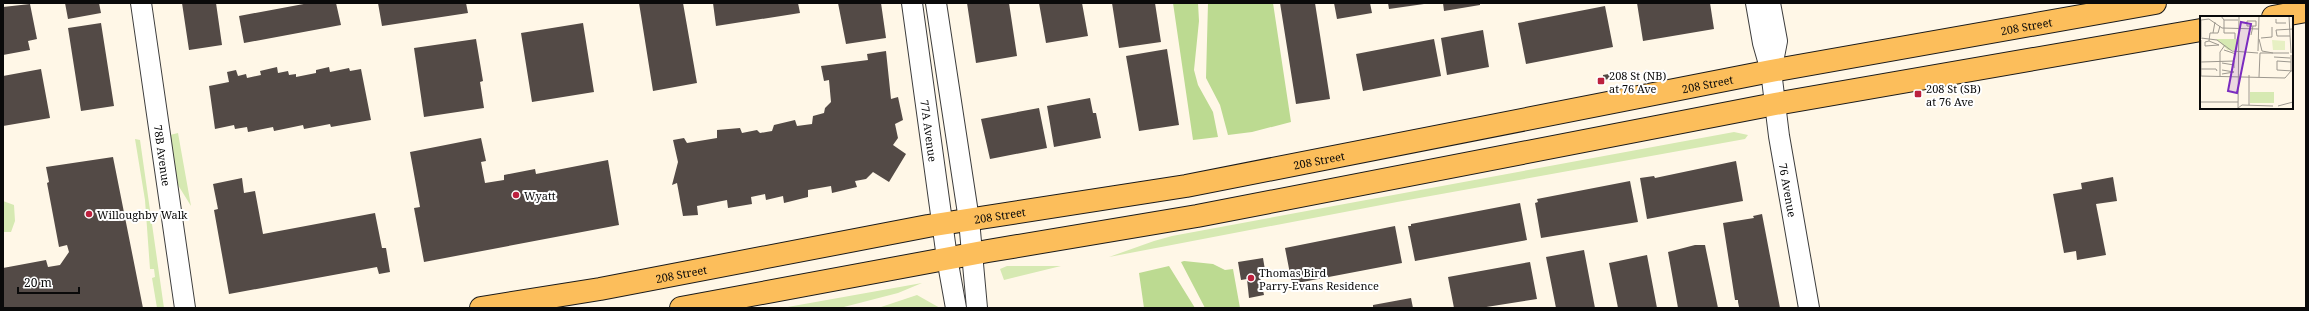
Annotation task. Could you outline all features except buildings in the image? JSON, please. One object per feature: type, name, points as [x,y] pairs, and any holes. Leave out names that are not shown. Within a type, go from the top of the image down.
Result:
[{"type":"main road","name":"208 Street","points":[[481,308],[600,289],[943,224],[1186,186],[1771,70],[2155,3]]},
{"type":"main road","points":[[2278,16],[2306,11]]},
{"type":"main road","points":[[681,308],[947,258],[1197,216],[1775,104],[2200,30]]},
{"type":"street","name":"78B Avenue","points":[[141,3],[185,308]]},
{"type":"street","name":"77A Avenue","points":[[912,3],[947,258],[956,308]]},
{"type":"street","points":[[936,3],[969,220],[978,308]]},
{"type":"street","name":"76 Avenue","points":[[1756,3],[1763,44],[1771,70],[1775,104],[1809,308]]},
{"type":"street","name":"76 Avenue","points":[[1770,3],[1777,42],[1771,70]]},
{"type":"green space","points":[[1173,3],[1198,3],[1199,21],[1194,70],[1198,85],[1213,112],[1218,137],[1193,140]]},
{"type":"green space","points":[[1208,3],[1273,3],[1291,122],[1252,132],[1228,135],[1220,105],[1206,78]]},
{"type":"green space","points":[[1734,132],[1748,135],[1745,139],[1397,202],[1109,257],[1172,236]]},
{"type":"green space","points":[[178,133],[191,206],[178,185],[170,135]]},
{"type":"green space","points":[[135,139],[140,140],[164,308],[157,308],[152,278],[155,277],[154,269],[150,269],[145,200]]},
{"type":"green space","points":[[3,201],[14,205],[15,221],[11,232],[3,232]]},
{"type":"green space","points":[[1181,262],[1213,264],[1225,270],[1233,269],[1240,308],[1205,308]]},
{"type":"green space","points":[[1007,266],[1061,266],[1004,280],[1000,269]]},
{"type":"green space","points":[[1169,266],[1195,308],[1144,308],[1139,273]]},
{"type":"green space","points":[[922,283],[898,293],[840,308],[782,308]]},
{"type":"green space","points":[[917,295],[940,308],[878,308]]},
{"type":"place","name":"208 St (NB) at 76 Ave","points":[[1601,81]]},
{"type":"place","name":"208 St (SB) at 76 Ave","points":[[1918,94]]},
{"type":"place","name":"Wyatt","points":[[516,195]]},
{"type":"place","name":"Willoughby Walk","points":[[89,214]]},
{"type":"place","name":"Thomas Bird Parry-Evans Residence","points":[[1251,278]]}]
